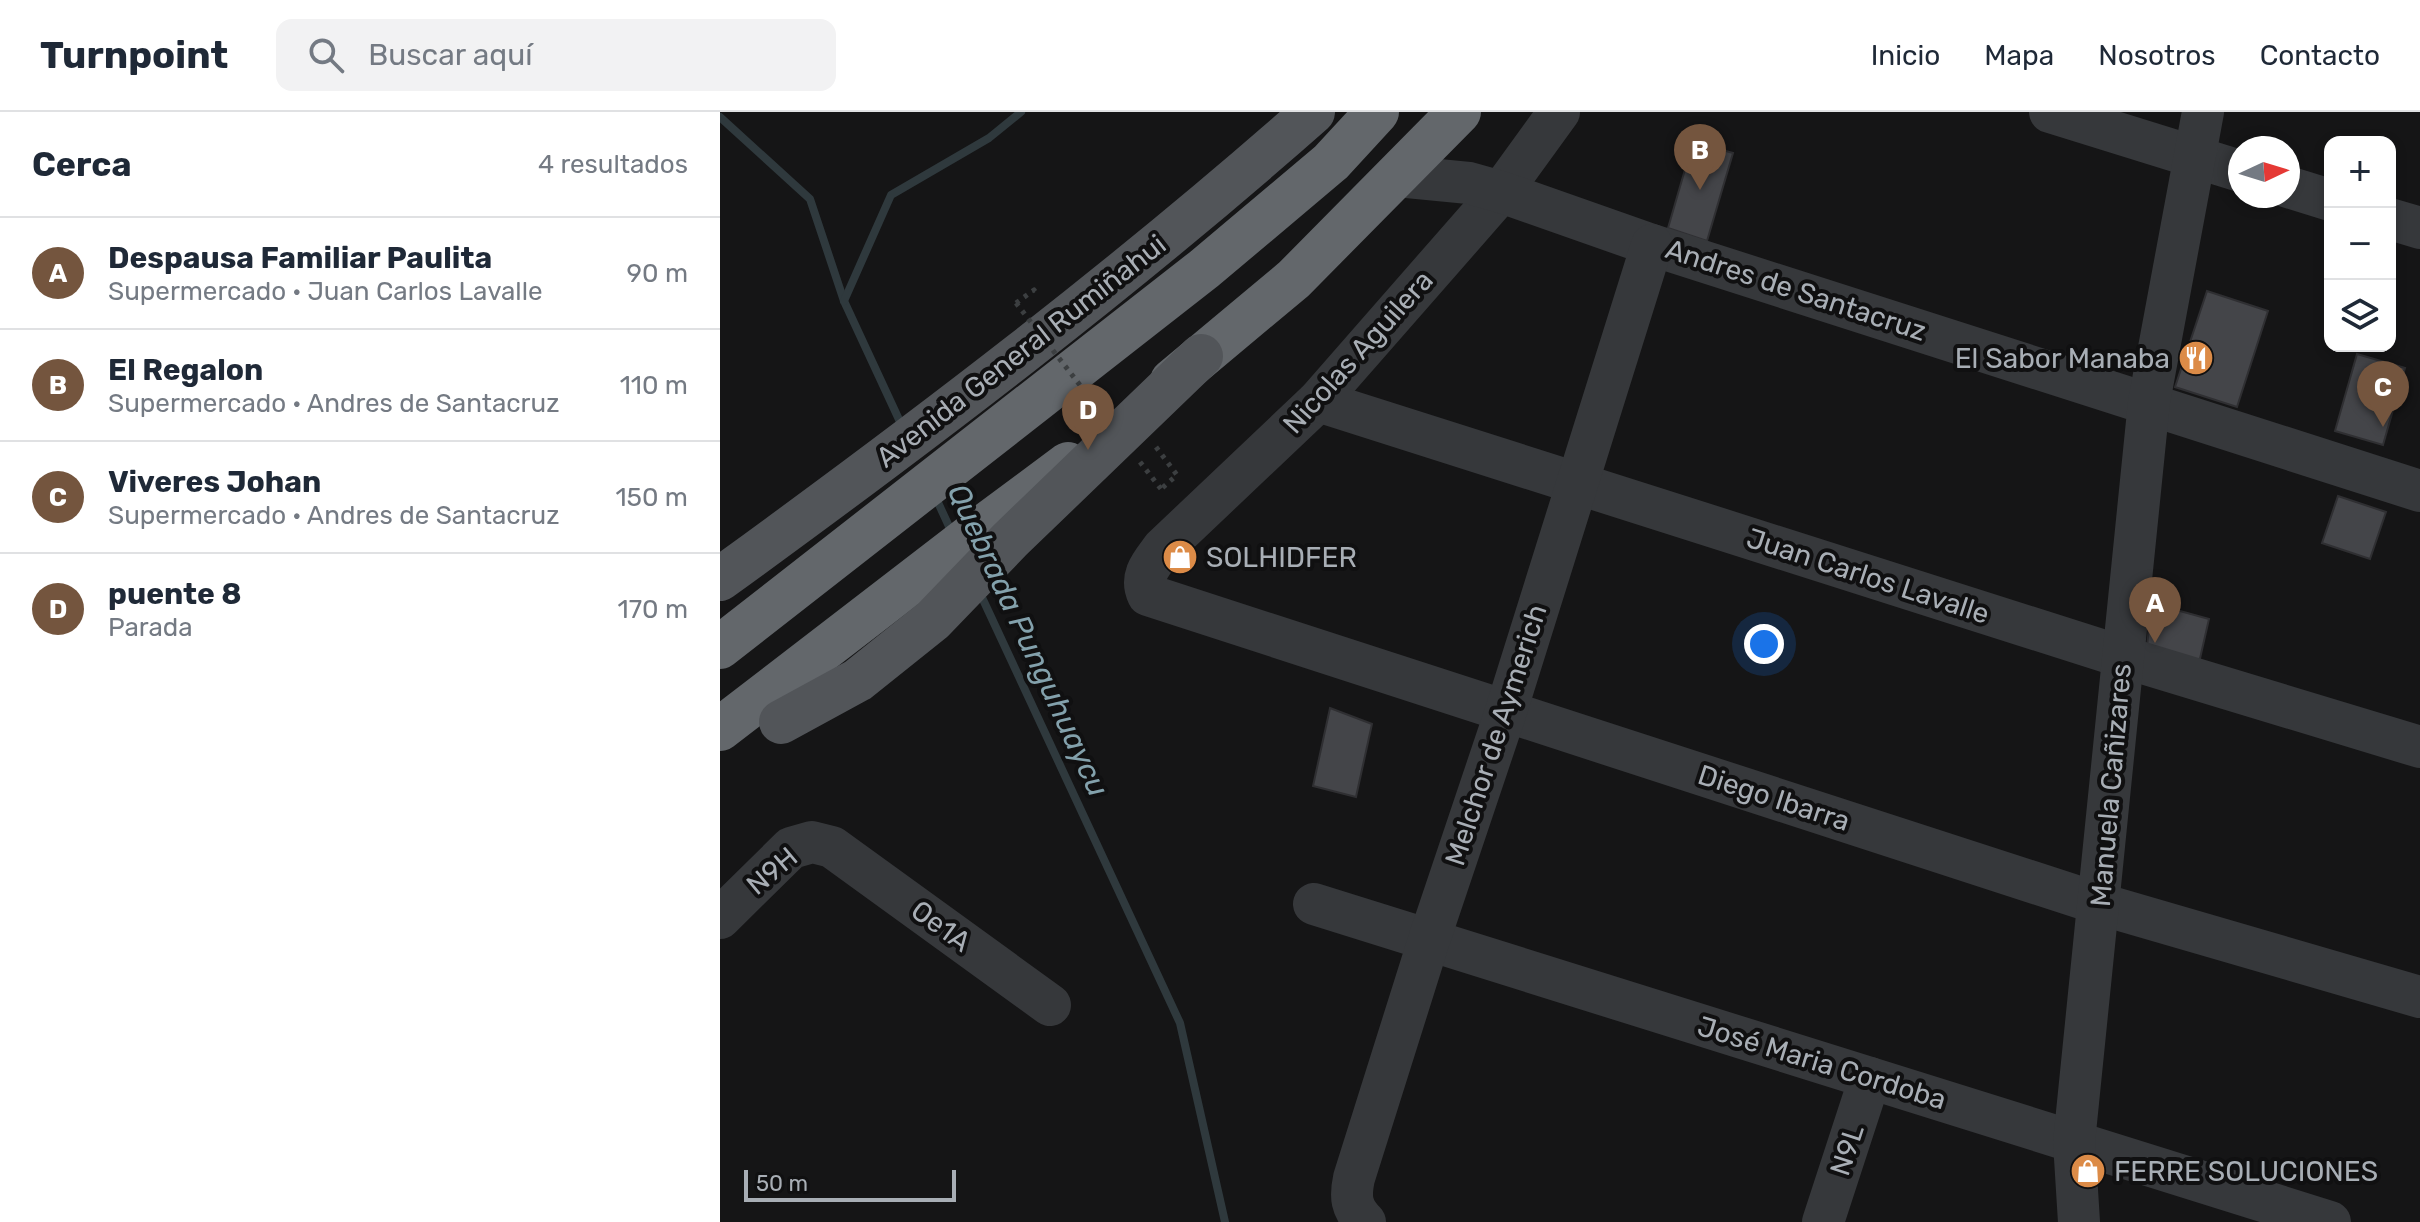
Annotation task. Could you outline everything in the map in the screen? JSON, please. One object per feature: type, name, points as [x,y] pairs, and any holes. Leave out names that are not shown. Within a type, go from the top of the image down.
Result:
[{"type":"highway","points":[[720,647],[1204,269],[1331,162],[1377,112]]},
{"type":"highway","points":[[720,731],[958,546],[1088,450],[1294,279],[1459,112]]},
{"type":"main road","name":"Avenida General Rumiñahui","points":[[720,579],[911,439],[1227,188],[1313,112]]},
{"type":"main road","points":[[720,731],[781,722],[858,680],[933,620],[1010,540],[1201,356]]},
{"type":"main road","points":[[720,571],[858,479]]},
{"type":"street","name":"Nicolas Aguilera","points":[[1145,580],[1148,567],[1163,548],[1318,401],[1501,192],[1559,112]]},
{"type":"street","points":[[2050,112],[2228,167]]},
{"type":"street","name":"Manuela Cañizares","points":[[2079,1222],[2074,1142],[2149,402],[2203,112]]},
{"type":"street","name":"Andres de Santacruz","points":[[1397,176],[1469,183],[1501,192],[1652,245],[2420,491]]},
{"type":"street","points":[[2300,191],[2324,198]]},
{"type":"street","points":[[2396,221],[2420,228]]},
{"type":"street","name":"Melchor de Aymerich","points":[[1365,1222],[1353,1205],[1351,1192],[1652,245]]},
{"type":"street","name":"Juan Carlos Lavalle","points":[[1318,401],[2123,657],[2420,747]]},
{"type":"street","name":"Diego Ibarra","points":[[1145,580],[1145,591],[1152,598],[2100,904],[2420,997]]},
{"type":"street","name":"N9H","points":[[720,918],[791,848],[812,842],[832,847]]},
{"type":"street","name":"Oe1A","points":[[832,847],[1050,1005]]},
{"type":"street","name":"José Maria Cordoba","points":[[1314,904],[2330,1222]]},
{"type":"street","name":"N9L","points":[[1823,1222],[1870,1078]]},
{"type":"path","points":[[1034,290],[1016,303],[1103,415]]},
{"type":"path","points":[[1132,452],[1161,489],[1177,475]]},
{"type":"building","points":[[1693,142],[1733,153],[1707,241],[1668,228]]},
{"type":"building","points":[[2207,291],[2268,311],[2237,407],[2175,387]]},
{"type":"building","points":[[2357,354],[2405,368],[2383,445],[2335,431]]},
{"type":"building","points":[[2338,496],[2386,512],[2370,559],[2322,543]]},
{"type":"building","points":[[2151,603],[2209,619],[2199,663],[2147,648]]},
{"type":"building","points":[[1330,708],[1372,724],[1356,797],[1313,786]]},
{"type":"waterway","points":[[844,301],[891,195],[989,138],[1021,112]]},
{"type":"waterway","name":"Quebrada Punguhuaycu","points":[[720,117],[810,199],[844,301],[902,426]]},
{"type":"waterway","name":"Quebrada Punguhuaycu","points":[[935,496],[953,535]]},
{"type":"waterway","name":"Quebrada Punguhuaycu","points":[[979,591],[1180,1023],[1225,1222]]},
{"type":"place","name":"El Regalon","points":[[1700,190]]},
{"type":"place","name":"El Sabor Manaba","points":[[2196,358]]},
{"type":"place","name":"Viveres Johan","points":[[2383,427]]},
{"type":"place","name":"puente 8","points":[[1088,450]]},
{"type":"place","name":"SOLHIDFER","points":[[1180,557]]},
{"type":"place","name":"Despausa Familiar Paulita","points":[[2155,643]]},
{"type":"place","name":"FERRE SOLUCIONES","points":[[2088,1171]]}]
